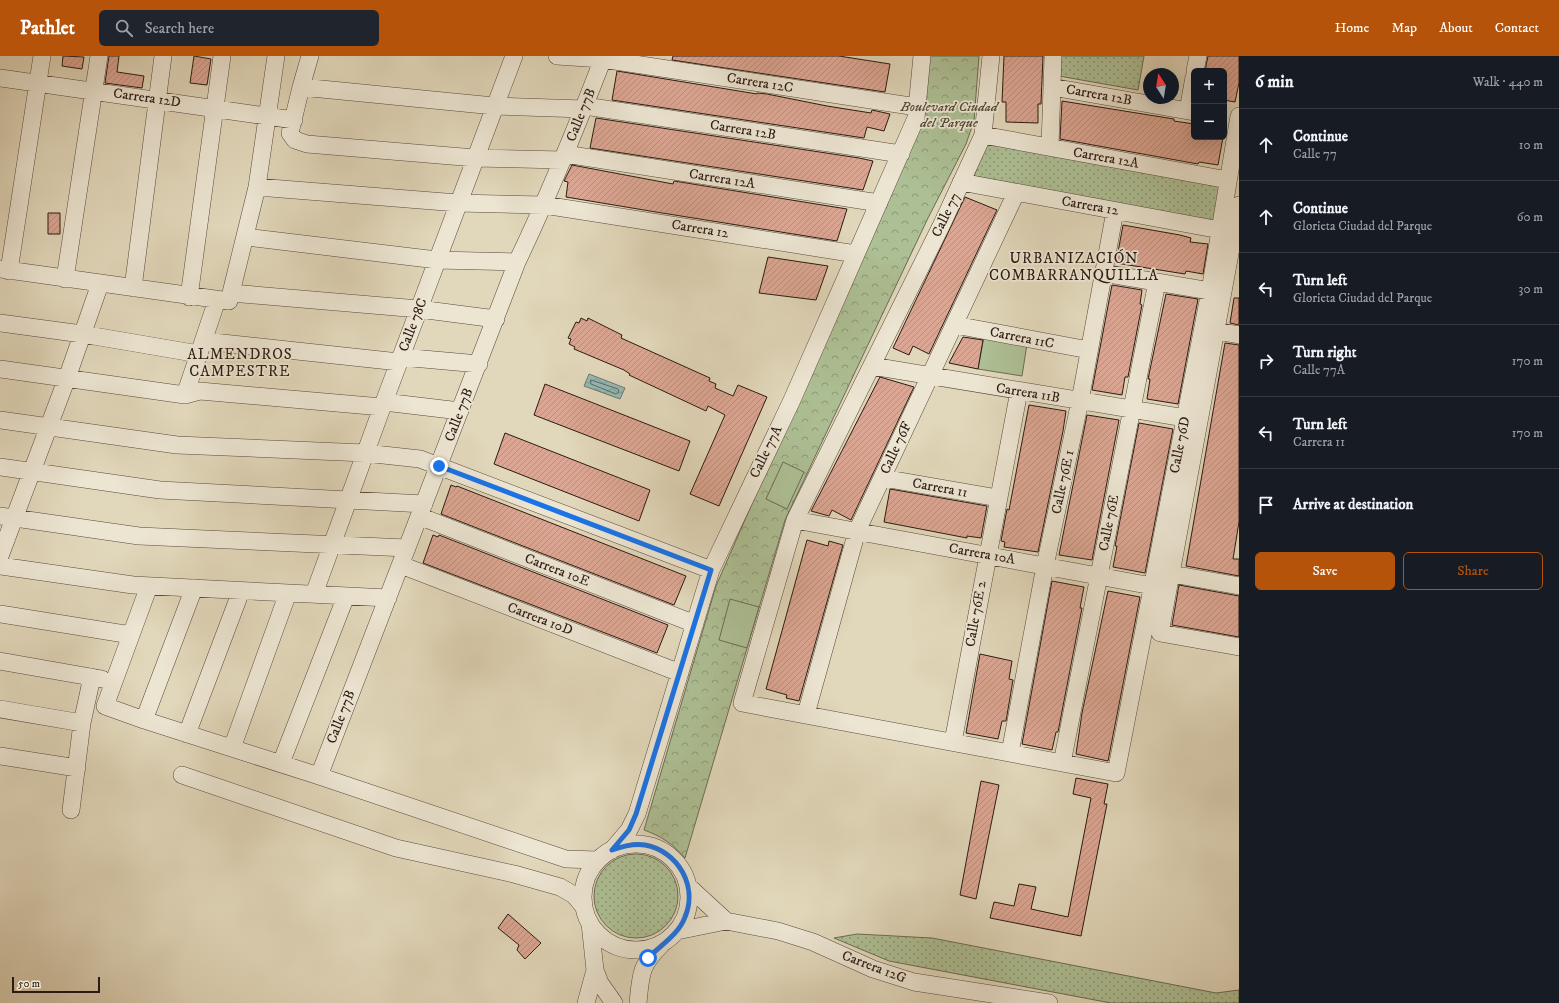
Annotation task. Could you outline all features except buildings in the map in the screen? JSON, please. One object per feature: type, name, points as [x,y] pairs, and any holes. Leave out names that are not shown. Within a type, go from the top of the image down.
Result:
[{"type":"street","points":[[42,56],[39,83],[4,270],[190,297],[224,297],[418,309],[496,319]]},
{"type":"street","points":[[65,279],[98,56]]},
{"type":"street","points":[[133,288],[163,56]]},
{"type":"street","points":[[190,297],[222,56]]},
{"type":"street","points":[[185,395],[201,348],[224,297],[246,237],[257,187],[276,56]]},
{"type":"street","points":[[294,120],[301,87],[310,56]]},
{"type":"street","name":"Calle 78C","points":[[314,594],[418,309],[514,56]]},
{"type":"street","name":"Carrera 12C","points":[[556,56],[603,58],[917,107]]},
{"type":"street","name":"Calle 77A","points":[[612,850],[629,830],[636,814],[711,570],[792,400],[880,203],[916,118],[921,56]]},
{"type":"street","name":"Calle 77","points":[[806,714],[742,703],[795,520],[872,366],[983,135],[991,56]]},
{"type":"street","points":[[1050,147],[1053,56]]},
{"type":"street","name":"Calle 77B","points":[[318,776],[479,364],[517,262],[544,205],[585,108],[603,58]]},
{"type":"street","name":"Carrera 12D","points":[[0,78],[94,90],[294,120]]},
{"type":"street","name":"Carrera 12B","points":[[301,87],[494,106],[585,108],[901,154]]},
{"type":"street","name":"Carrera 12B","points":[[1052,87],[1191,112]]},
{"type":"street","name":"Calle 76D","points":[[1062,763],[1116,773],[1210,291],[1228,180],[1233,117]]},
{"type":"street","name":"Carrera 12A","points":[[294,120],[290,133],[295,140],[307,144],[475,158],[564,157],[880,203]]},
{"type":"street","name":"Carrera 12A","points":[[983,135],[1228,180]]},
{"type":"street","name":"Carrera 12","points":[[961,182],[1220,230]]},
{"type":"street","name":"Carrera 12","points":[[257,187],[458,203],[544,205],[856,254]]},
{"type":"street","name":"Calle 76F","points":[[806,714],[857,531],[1016,193]]},
{"type":"street","name":"Calle 76D","points":[[1239,205],[1160,633],[1239,647]]},
{"type":"street","name":"Calle 76E 1","points":[[1010,753],[1045,566],[1080,401],[1114,211]]},
{"type":"street","points":[[246,237],[437,260],[517,262]]},
{"type":"street","points":[[1103,273],[1210,291]]},
{"type":"street","name":"Calle 76E","points":[[1062,763],[1157,282]]},
{"type":"street","points":[[0,556],[7,517],[31,473],[67,378],[100,284]]},
{"type":"street","points":[[0,323],[201,348],[479,364]]},
{"type":"street","name":"Carrera 11C","points":[[955,325],[1089,350]]},
{"type":"street","points":[[1216,331],[1239,335]]},
{"type":"street","name":"Carrera 11B","points":[[872,366],[1185,418]]},
{"type":"street","points":[[0,369],[185,395],[200,391],[460,411]]},
{"type":"street","name":"Calle 76E 2","points":[[953,742],[1019,391]]},
{"type":"street","points":[[0,420],[177,445],[365,453],[420,458],[711,570]]},
{"type":"street","name":"Carrera 10E","points":[[0,467],[31,473],[160,490],[348,500],[422,510],[694,624]]},
{"type":"street","name":"Carrera 11","points":[[883,478],[998,498]]},
{"type":"street","points":[[7,517],[139,536],[331,546],[407,548]]},
{"type":"street","name":"Carrera 10A","points":[[795,520],[1152,586],[1170,582],[1238,583]]},
{"type":"street","name":"Carrera 10D","points":[[401,565],[680,673]]},
{"type":"street","points":[[0,566],[149,586],[388,598]]},
{"type":"street","points":[[149,586],[105,706],[187,734],[281,763],[566,859],[598,860]]},
{"type":"street","points":[[144,720],[194,588]]},
{"type":"street","points":[[187,734],[241,591]]},
{"type":"street","points":[[232,748],[288,593]]},
{"type":"street","points":[[281,763],[346,596]]},
{"type":"street","points":[[0,614],[131,635]]},
{"type":"street","points":[[0,661],[114,681]]},
{"type":"street","points":[[71,810],[82,723],[92,677]]},
{"type":"street","points":[[0,709],[82,723]]},
{"type":"street","points":[[806,714],[1062,763]]},
{"type":"street","points":[[0,756],[77,768]]},
{"type":"street","points":[[182,775],[396,848],[514,874],[560,887],[574,895],[584,907]]},
{"type":"street","points":[[614,1003],[600,983],[595,970],[590,923],[584,907],[583,890],[588,874],[598,860],[612,850],[628,845],[639,845],[660,850],[673,859],[683,872],[689,887],[689,902],[685,918],[677,931],[648,958],[641,974],[638,1003]]},
{"type":"street","points":[[689,887],[726,921]]},
{"type":"street","name":"Carrera 12G","points":[[677,931],[726,921],[778,931],[806,940],[873,969],[914,982],[1049,1003]]},
{"type":"street","points":[[590,923],[600,936],[614,946],[631,950],[642,949],[664,942]]},
{"type":"street","points":[[586,1003],[595,970]]},
{"type":"green space","name":"Boulevard Ciudad del Parque","points":[[929,56],[979,56],[974,121],[966,144],[928,218],[785,520],[685,858],[666,841],[644,830],[716,586],[920,121]]},
{"type":"green space","points":[[1060,56],[1144,56],[1138,90],[1059,76]]},
{"type":"green space","points":[[987,142],[1223,185],[1216,223],[974,176]]},
{"type":"green space","points":[[984,336],[1027,344],[1022,376],[978,369]]},
{"type":"green space","points":[[783,462],[804,472],[787,509],[766,499]]},
{"type":"green space","points":[[730,599],[759,607],[747,648],[719,640]]},
{"type":"green space","points":[[636,854],[652,857],[666,866],[675,880],[678,896],[675,912],[666,926],[652,935],[636,938],[620,935],[606,926],[597,912],[594,896],[597,880],[606,866],[620,857]]},
{"type":"green space","points":[[857,934],[932,938],[1216,993],[1239,990],[1239,1003],[1111,1003],[889,961],[834,938]]},
{"type":"water","points":[[589,374],[625,388],[620,399],[584,386]]},
{"type":"district","name":"URBANIZACIÓN COMBARRANQUILLA","points":[[1074,266]]},
{"type":"district","name":"ALMENDROS CAMPESTRE","points":[[240,362]]},
{"type":"route","points":[[439,466],[711,570],[636,814],[629,830],[612,850],[628,845],[644,845],[660,850],[673,859],[683,872],[689,887],[689,902],[685,918],[677,931],[648,958]]}]
